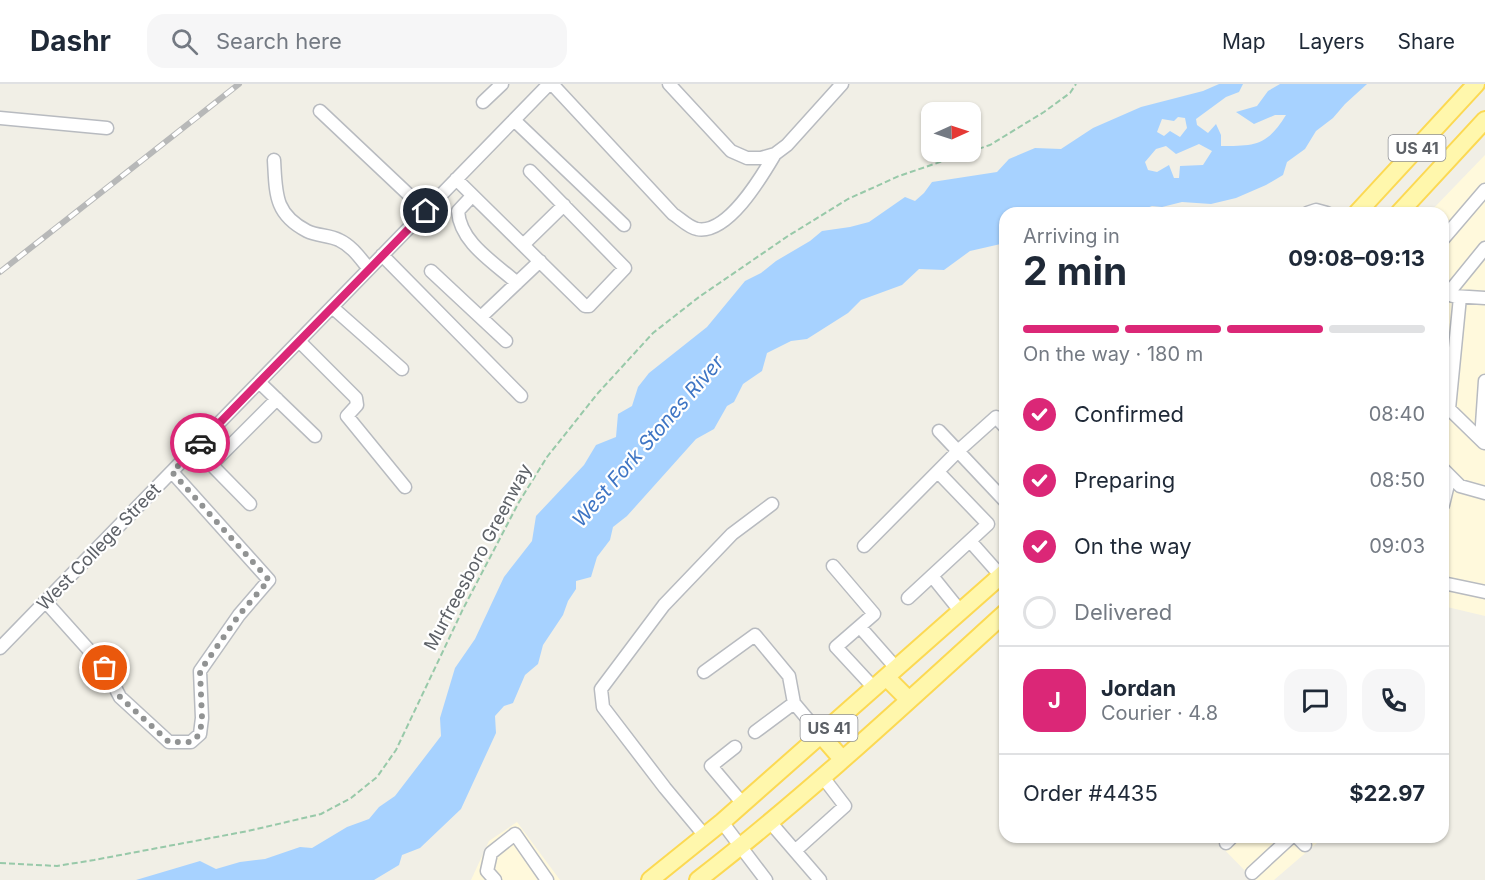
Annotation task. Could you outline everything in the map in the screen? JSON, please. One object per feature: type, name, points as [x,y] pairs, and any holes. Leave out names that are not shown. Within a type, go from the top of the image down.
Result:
[{"type":"main road","name":"US 41","points":[[1363,207],[1476,84]]},
{"type":"main road","name":"US 41","points":[[1405,207],[1485,120]]},
{"type":"main road","name":"US 41","points":[[650,880],[743,804],[999,578]]},
{"type":"main road","name":"US 41","points":[[698,880],[770,822],[999,618]]},
{"type":"main road","points":[[892,673],[909,700]]},
{"type":"main road","points":[[821,735],[842,759]]},
{"type":"street","points":[[483,102],[502,84]]},
{"type":"street","points":[[551,84],[674,214],[697,229],[713,227],[747,198],[776,154],[787,145],[842,84]]},
{"type":"street","name":"West College Street","points":[[0,648],[551,84]]},
{"type":"street","points":[[669,84],[731,151],[747,158],[761,158],[776,154]]},
{"type":"street","points":[[320,111],[426,211]]},
{"type":"street","points":[[0,118],[107,128]]},
{"type":"street","points":[[514,120],[624,225]]},
{"type":"street","points":[[274,160],[276,197],[287,217],[309,232],[338,239],[352,249],[369,269]]},
{"type":"street","points":[[456,179],[587,306],[624,270],[623,266],[530,171]]},
{"type":"street","points":[[1449,232],[1485,192]]},
{"type":"street","points":[[472,196],[458,210],[459,220],[466,237],[517,283]]},
{"type":"street","points":[[523,245],[564,206]]},
{"type":"street","points":[[1449,290],[1485,248]]},
{"type":"street","points":[[382,255],[521,396]]},
{"type":"street","points":[[482,316],[540,261]]},
{"type":"street","points":[[431,271],[506,340]]},
{"type":"street","points":[[1449,296],[1485,298]]},
{"type":"street","points":[[1449,383],[1460,297]]},
{"type":"street","points":[[332,307],[402,369]]},
{"type":"street","points":[[299,341],[356,398],[357,405],[348,416],[405,486]]},
{"type":"street","points":[[1483,442],[1485,381]]},
{"type":"street","points":[[259,382],[315,436]]},
{"type":"street","points":[[212,464],[277,399]]},
{"type":"street","points":[[1449,409],[1483,442]]},
{"type":"street","points":[[864,546],[961,448],[996,417],[999,420]]},
{"type":"street","points":[[939,431],[961,448],[999,494]]},
{"type":"street","points":[[195,448],[250,504]]},
{"type":"street","points":[[45,601],[105,668],[120,697],[169,742],[191,742],[200,734],[202,718],[200,671],[239,615],[269,580],[172,472]]},
{"type":"street","points":[[908,598],[988,524],[938,472]]},
{"type":"street","points":[[1449,476],[1460,486],[1485,493]]},
{"type":"street","points":[[705,836],[603,707],[601,689],[664,605],[732,534],[772,504]]},
{"type":"street","points":[[970,541],[999,570]]},
{"type":"street","points":[[833,566],[874,614],[836,647],[874,688]]},
{"type":"street","points":[[932,576],[961,612]]},
{"type":"street","points":[[1449,584],[1485,592]]},
{"type":"street","points":[[860,627],[892,673]]},
{"type":"street","points":[[704,672],[755,635],[789,676],[794,703],[821,735]]},
{"type":"street","points":[[755,732],[794,703]]},
{"type":"street","points":[[735,747],[711,766],[743,804]]},
{"type":"street","points":[[796,850],[845,806],[822,776]]},
{"type":"street","points":[[722,822],[766,880]]},
{"type":"street","points":[[770,822],[820,880]]},
{"type":"street","points":[[495,880],[488,871],[491,854],[515,834],[547,880]]},
{"type":"street","points":[[1252,873],[1284,843]]},
{"type":"path","name":"Murfreesboro Greenway","points":[[0,863],[57,866],[94,860],[248,831],[321,814],[351,798],[377,777],[396,750],[463,609],[519,502],[547,457],[598,393],[653,333],[699,297],[788,236],[848,199],[899,176],[990,145],[1044,112],[1070,93],[1076,84]]},
{"type":"shaded area","points":[[1485,155],[1485,616],[1449,607],[1449,207],[1435,207]]},
{"type":"shaded area","points":[[517,822],[560,880],[471,880],[489,841]]},
{"type":"shaded area","points":[[1218,843],[1317,843],[1274,880],[1254,880]]},
{"type":"water","name":"West Fork Stones River","points":[[1219,84],[1243,84],[1239,92],[1226,97],[1196,119],[1197,125],[1208,133],[1216,124],[1221,135],[1221,146],[1243,146],[1259,142],[1273,133],[1286,115],[1275,115],[1254,124],[1236,112],[1257,106],[1268,91],[1280,84],[1367,84],[1333,118],[1316,131],[1305,149],[1287,162],[1283,175],[1266,185],[1236,198],[1211,204],[1182,202],[1162,207],[999,207],[999,244],[970,251],[944,270],[919,269],[902,285],[861,300],[848,313],[807,339],[791,341],[767,353],[762,371],[743,384],[734,402],[727,406],[714,429],[696,439],[627,516],[613,527],[610,540],[597,557],[591,577],[576,581],[576,589],[563,615],[543,645],[538,664],[525,675],[513,703],[504,706],[495,716],[496,733],[461,809],[420,848],[402,855],[399,865],[374,880],[136,880],[200,861],[216,869],[240,862],[265,859],[300,847],[312,848],[347,827],[369,819],[379,807],[395,796],[441,736],[440,718],[455,668],[475,639],[504,577],[532,541],[536,516],[584,465],[596,445],[616,437],[618,414],[632,406],[638,387],[649,373],[707,327],[745,281],[761,273],[822,231],[869,222],[905,197],[915,201],[932,182],[997,172],[1009,159],[1035,148],[1061,149],[1093,128],[1141,107],[1203,91]],"holes":[[[1178,117],[1185,118],[1187,128],[1180,137],[1170,131],[1164,136],[1157,132],[1162,119],[1174,121]],[[1199,144],[1212,151],[1203,165],[1180,166],[1179,178],[1174,178],[1169,165],[1157,172],[1148,170],[1145,162],[1156,149],[1166,146],[1176,154]]]},
{"type":"railway","points":[[0,272],[239,84]]},
{"type":"way so far","points":[[105,668],[120,697],[169,742],[191,742],[200,734],[202,718],[200,671],[239,615],[269,580],[172,472],[200,443]]},
{"type":"route","points":[[200,443],[426,211]]}]
